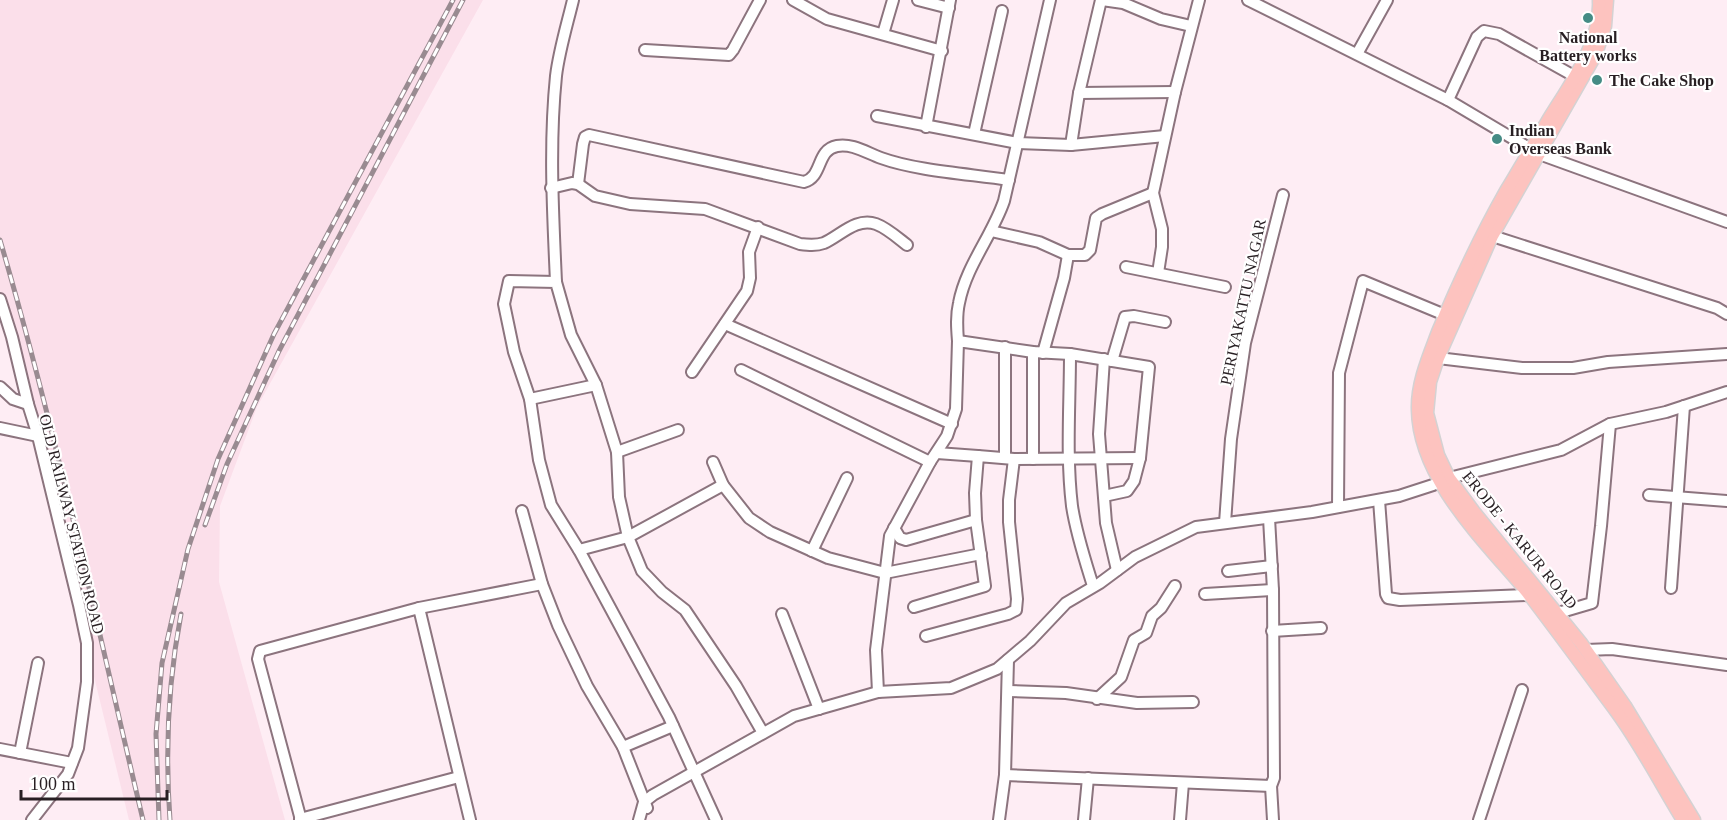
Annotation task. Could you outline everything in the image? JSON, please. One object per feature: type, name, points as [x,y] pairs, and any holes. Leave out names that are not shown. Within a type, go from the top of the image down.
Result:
[{"type":"main road","name":"ERODE - KARUR ROAD","points":[[1535,151],[1593,36],[1597,24],[1599,0]]},
{"type":"main road","name":"ERODE - KARUR ROAD","points":[[1607,0],[1605,26],[1596,54],[1535,151],[1487,234],[1445,315],[1429,357],[1420,390],[1418,411],[1424,441],[1467,520],[1529,595],[1618,714],[1683,820]]},
{"type":"main road","name":"ERODE - KARUR ROAD","points":[[1487,234],[1430,382],[1427,412],[1444,480],[1474,512],[1586,650],[1625,706],[1694,820]]},
{"type":"street","points":[[573,0],[556,75],[550,162],[556,282],[571,335],[596,385],[617,452],[619,497],[628,537],[642,571],[662,592],[686,610],[736,686],[763,733]]},
{"type":"street","points":[[645,50],[729,55],[760,0]]},
{"type":"street","points":[[793,0],[827,19],[942,51]]},
{"type":"street","points":[[883,34],[893,0]]},
{"type":"street","points":[[918,0],[949,4],[926,127]]},
{"type":"street","points":[[878,692],[876,650],[890,536],[952,424],[956,409],[960,297],[970,272],[999,217],[1010,180],[1050,0]]},
{"type":"street","points":[[1071,145],[1079,93],[1102,0],[1123,3],[1161,20],[1191,26]]},
{"type":"street","points":[[1158,273],[1162,229],[1153,193],[1198,0]]},
{"type":"street","points":[[1248,0],[1448,100],[1535,151],[1727,222]]},
{"type":"street","points":[[1357,54],[1387,0]]},
{"type":"street","points":[[974,134],[1002,11]]},
{"type":"street","points":[[1448,100],[1477,37],[1484,31],[1499,34],[1574,76]]},
{"type":"street","points":[[1079,93],[1175,92]]},
{"type":"street","points":[[877,116],[1018,143],[1071,145],[1165,136]]},
{"type":"street","points":[[578,184],[583,144],[585,137],[589,135],[804,182],[813,178],[825,152],[839,145],[855,147],[898,163],[1010,180]]},
{"type":"street","points":[[551,188],[568,183],[578,184],[589,194],[604,199],[646,206],[683,206],[705,209],[800,244],[825,243],[852,226],[864,222],[875,224],[907,245]]},
{"type":"street","points":[[992,231],[1038,242],[1068,255],[1080,256],[1087,254],[1092,244],[1095,222],[1102,214],[1153,193]]},
{"type":"street","name":"PERIYAKATTU NAGAR","points":[[1225,523],[1231,439],[1245,343],[1282,195]]},
{"type":"street","points":[[692,372],[747,291],[750,278],[749,252],[758,227]]},
{"type":"street","points":[[1487,234],[1718,308],[1727,314]]},
{"type":"street","points":[[1033,459],[1038,352],[1064,279],[1068,255]]},
{"type":"street","points":[[1125,267],[1225,287]]},
{"type":"street","points":[[556,282],[509,281],[504,304],[514,352],[530,399],[539,460],[551,505],[579,550],[649,678],[716,820]]},
{"type":"street","points":[[1338,507],[1339,373],[1363,281],[1445,315]]},
{"type":"street","name":"OLD RAILWAY STATION ROAD","points":[[0,299],[38,436],[87,643],[87,682],[78,748],[68,774],[33,819]]},
{"type":"street","points":[[1117,570],[1106,523],[1099,434],[1108,360],[1125,317],[1134,316],[1165,322]]},
{"type":"street","points":[[725,324],[952,424]]},
{"type":"street","points":[[958,341],[1070,354],[1149,367],[1140,458],[1134,481],[1127,491],[1104,496]]},
{"type":"street","points":[[1438,358],[1522,368],[1573,368],[1608,362],[1727,354],[1727,343]]},
{"type":"street","points":[[926,636],[1016,610],[1017,599],[1009,522],[1005,347]]},
{"type":"street","points":[[1070,354],[1069,458],[1072,507],[1093,586]]},
{"type":"street","points":[[741,370],[934,458],[978,456],[1033,459],[1140,458]]},
{"type":"street","points":[[530,399],[596,385]]},
{"type":"street","points":[[0,387],[13,399],[28,404]]},
{"type":"street","points":[[639,820],[648,806],[694,772],[794,716],[878,692],[951,688],[997,669],[1030,641],[1066,603],[1135,557],[1196,527],[1269,518],[1399,496],[1444,480],[1561,450],[1610,424],[1666,412],[1727,392]]},
{"type":"street","points":[[1671,588],[1684,406]]},
{"type":"street","points":[[1558,613],[1592,603],[1610,424]]},
{"type":"street","points":[[0,428],[38,436]]},
{"type":"street","points":[[617,452],[678,430]]},
{"type":"street","points":[[914,607],[985,586],[976,520],[975,493],[978,456]]},
{"type":"street","points":[[713,462],[723,485],[758,526],[828,558],[885,573],[981,554]]},
{"type":"street","points":[[812,551],[847,478]]},
{"type":"street","points":[[579,550],[628,537],[723,485]]},
{"type":"street","points":[[1649,495],[1727,501]]},
{"type":"street","points":[[1379,500],[1388,598],[1400,600],[1529,595]]},
{"type":"street","points":[[522,511],[542,584],[558,625],[586,686],[623,747],[648,806]]},
{"type":"street","points":[[1269,518],[1273,590],[1274,778],[1271,786],[1273,820]]},
{"type":"street","points":[[894,528],[900,538],[906,540],[976,520]]},
{"type":"street","points":[[1228,571],[1272,566]]},
{"type":"street","points":[[459,777],[300,819],[258,659],[260,651],[419,608],[542,584]]},
{"type":"street","points":[[1097,699],[1120,679],[1134,640],[1146,633],[1152,615],[1161,608],[1175,586]]},
{"type":"street","points":[[1205,594],[1273,590]]},
{"type":"street","points":[[419,608],[470,820]]},
{"type":"street","points":[[782,614],[819,709]]},
{"type":"street","points":[[1272,631],[1321,628]]},
{"type":"street","points":[[1586,650],[1612,649],[1727,665]]},
{"type":"street","points":[[999,820],[1005,775],[1008,660]]},
{"type":"street","points":[[20,753],[38,663]]},
{"type":"street","points":[[1479,820],[1522,690]]},
{"type":"street","points":[[1008,691],[1066,693],[1137,703],[1193,702]]},
{"type":"street","points":[[623,747],[672,726]]},
{"type":"street","points":[[0,749],[72,764]]},
{"type":"street","points":[[1005,775],[1271,786]]},
{"type":"street","points":[[1084,820],[1088,778]]},
{"type":"street","points":[[1180,820],[1183,783]]},
{"type":"shaded area","points":[[0,0],[483,0],[257,407],[220,506],[219,582],[285,820],[129,820],[0,291]]},
{"type":"railway","points":[[159,820],[156,734],[162,663],[188,549],[218,459],[274,334],[453,0]]},
{"type":"railway","points":[[205,525],[227,464],[279,351],[463,0]]},
{"type":"railway","points":[[0,240],[58,456],[143,820]]},
{"type":"railway","points":[[170,820],[169,717],[173,665],[181,614]]},
{"type":"place","name":"National Battery works","points":[[1588,18]]},
{"type":"place","name":"The Cake Shop","points":[[1597,80]]},
{"type":"place","name":"Indian Overseas Bank","points":[[1497,139]]}]
